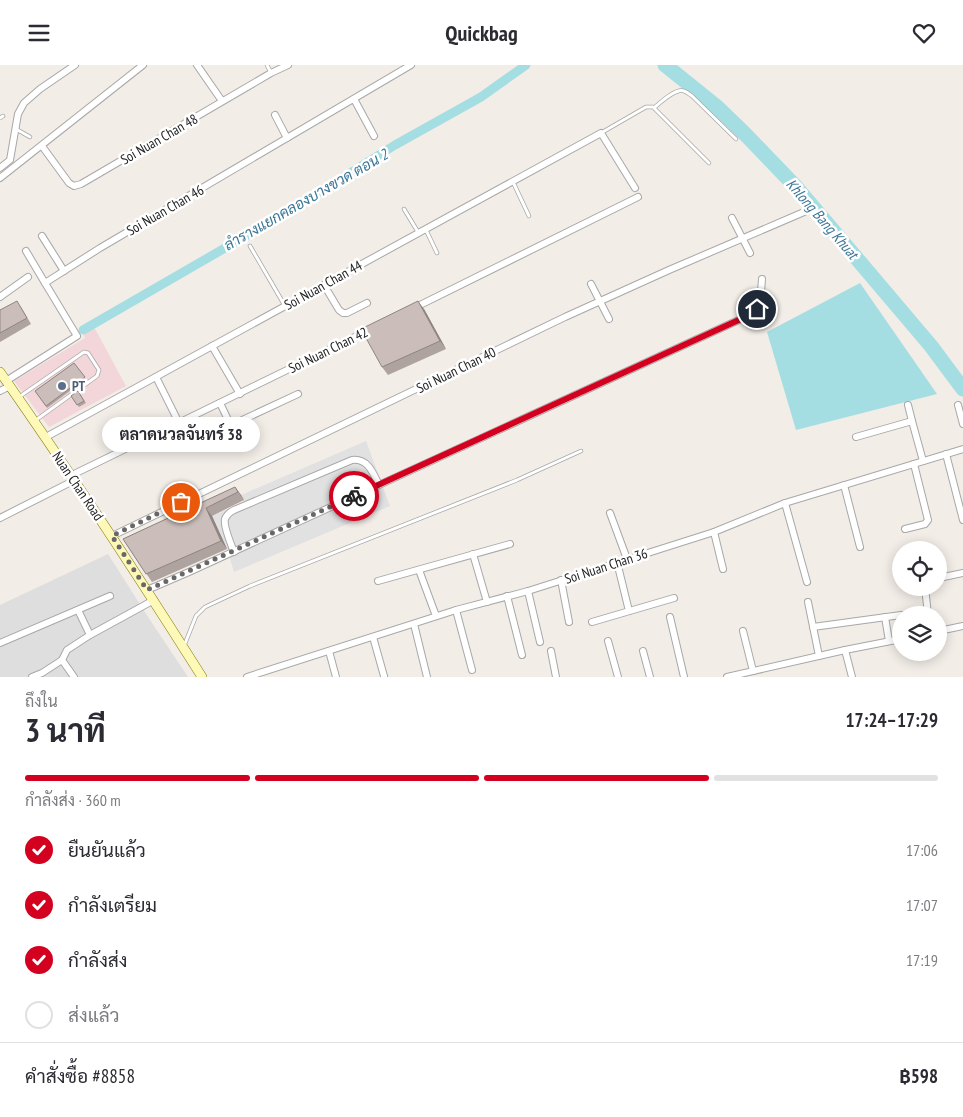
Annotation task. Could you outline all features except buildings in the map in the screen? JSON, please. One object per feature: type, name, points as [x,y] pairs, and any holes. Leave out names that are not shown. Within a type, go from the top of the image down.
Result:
[{"type":"main road","name":"Nuan Chan Road","points":[[0,372],[74,478],[202,677]]},
{"type":"street","points":[[0,168],[10,160],[18,114],[24,103],[40,89],[75,65]]},
{"type":"street","points":[[0,178],[143,65]]},
{"type":"street","points":[[196,65],[222,101]]},
{"type":"street","name":"Soi Nuan Chan 48","points":[[42,146],[68,183],[74,186],[81,184],[222,101],[288,65]]},
{"type":"street","name":"Soi Nuan Chan 46","points":[[45,283],[100,248],[411,65]]},
{"type":"street","points":[[354,99],[374,135]]},
{"type":"street","points":[[275,115],[287,138]]},
{"type":"street","points":[[601,133],[635,188]]},
{"type":"street","name":"Soi Nuan Chan 44","points":[[46,437],[601,133]]},
{"type":"street","points":[[403,313],[638,197]]},
{"type":"street","name":"Soi Nuan Chan 40","points":[[112,536],[565,317],[804,212]]},
{"type":"street","points":[[732,218],[750,253]]},
{"type":"street","points":[[42,236],[64,271]]},
{"type":"street","points":[[0,391],[8,383],[77,336],[26,251]]},
{"type":"street","points":[[0,297],[28,277]]},
{"type":"street","points":[[147,590],[234,552],[754,313],[760,300],[762,279]]},
{"type":"street","points":[[591,283],[609,319]]},
{"type":"street","points":[[324,285],[342,313],[347,313],[367,303]]},
{"type":"street","name":"Soi Nuan Chan 42","points":[[0,518],[179,423],[378,326]]},
{"type":"street","points":[[212,346],[240,394]]},
{"type":"street","points":[[156,377],[179,423]]},
{"type":"street","points":[[208,436],[298,394]]},
{"type":"street","points":[[220,403],[231,426]]},
{"type":"street","points":[[908,405],[923,461]]},
{"type":"street","points":[[958,405],[963,424]]},
{"type":"street","points":[[856,437],[912,421]]},
{"type":"street","name":"Soi Nuan Chan 36","points":[[246,677],[414,623],[528,591],[714,532],[785,503],[963,449]]},
{"type":"street","points":[[946,454],[963,519]]},
{"type":"street","points":[[234,552],[225,524],[225,518],[234,510],[352,460],[360,460],[366,464],[373,473],[378,485]]},
{"type":"street","points":[[905,529],[925,523],[928,520],[914,464]]},
{"type":"street","points":[[844,485],[860,547]]},
{"type":"street","points":[[785,503],[808,582]]},
{"type":"street","points":[[610,513],[627,559]]},
{"type":"street","points":[[714,532],[723,569]]},
{"type":"street","points":[[378,581],[510,544]]},
{"type":"street","points":[[473,554],[487,602]]},
{"type":"street","points":[[617,562],[629,611]]},
{"type":"street","points":[[419,570],[436,617]]},
{"type":"street","points":[[947,576],[963,573]]},
{"type":"street","points":[[561,580],[568,622]]},
{"type":"street","points":[[528,591],[540,642]]},
{"type":"street","points":[[0,643],[110,596]]},
{"type":"street","points":[[507,596],[522,655]]},
{"type":"street","points":[[592,622],[674,599]]},
{"type":"street","points":[[32,677],[62,661],[67,650],[90,635],[154,600]]},
{"type":"street","points":[[808,602],[819,656]]},
{"type":"street","points":[[78,610],[90,635]]},
{"type":"street","points":[[456,610],[472,670]]},
{"type":"street","points":[[813,627],[892,616]]},
{"type":"street","points":[[670,617],[684,677]]},
{"type":"street","points":[[727,677],[890,641],[885,617]]},
{"type":"street","points":[[414,623],[427,677]]},
{"type":"street","points":[[947,629],[963,626]]},
{"type":"street","points":[[743,631],[753,671]]},
{"type":"street","points":[[373,637],[384,676]]},
{"type":"street","points":[[608,641],[618,677]]},
{"type":"street","points":[[845,650],[852,677]]},
{"type":"street","points":[[329,651],[336,677]]},
{"type":"street","points":[[551,651],[556,677]]},
{"type":"street","points":[[642,651],[650,677]]},
{"type":"street","points":[[62,661],[74,677]]},
{"type":"lane","points":[[267,65],[271,73]]},
{"type":"lane","points":[[655,107],[673,93],[684,91],[692,96],[736,139]]},
{"type":"lane","points":[[601,133],[646,107],[655,107],[709,163]]},
{"type":"lane","points":[[16,129],[30,137]]},
{"type":"lane","points":[[513,181],[529,216]]},
{"type":"lane","points":[[404,209],[419,233]]},
{"type":"lane","points":[[426,229],[437,253]]},
{"type":"lane","points":[[250,247],[285,306]]},
{"type":"lane","points":[[18,398],[84,352],[88,353],[99,370],[97,376],[34,421]]},
{"type":"lane","points":[[183,647],[196,616],[205,607],[250,586],[516,481],[581,451]]},
{"type":"shaded area","points":[[94,327],[126,386],[49,427],[14,381],[85,338],[83,333]]},
{"type":"shaded area","points":[[366,441],[390,506],[234,572],[228,552],[212,516],[244,502],[241,495]]},
{"type":"shaded area","points":[[108,554],[188,677],[0,677],[0,605]]},
{"type":"water","points":[[860,283],[937,394],[796,430],[767,332]]},
{"type":"waterway","name":"ลำรางแยกคลองบางขวด ตอน 2","points":[[83,330],[289,211],[395,145],[481,97],[526,65]]},
{"type":"waterway","name":"Khlong Bang Khuat","points":[[665,65],[716,106],[797,188],[931,346],[963,389]]},
{"type":"way so far","points":[[181,502],[112,536],[147,590],[354,496]]},
{"type":"place","name":"PT","points":[[62,386]]},
{"type":"place","name":"ตลาดนวลจันทร์ 38","points":[[181,502]]},
{"type":"route","points":[[354,496],[754,313],[757,309]]}]
